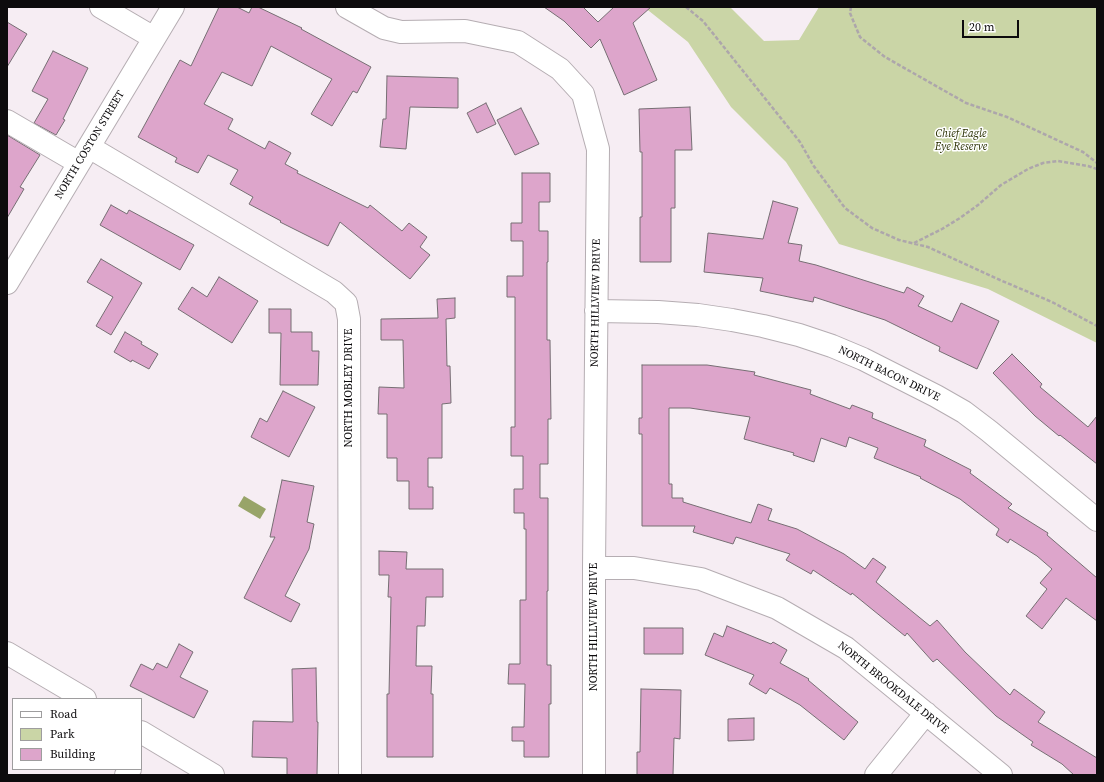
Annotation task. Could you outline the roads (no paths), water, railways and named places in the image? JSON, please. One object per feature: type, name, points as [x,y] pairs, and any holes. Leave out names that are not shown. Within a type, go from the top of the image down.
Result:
[{"type":"street","points":[[101,7],[154,38]]},
{"type":"street","name":"NORTH COSTON STREET","points":[[7,283],[173,7]]},
{"type":"street","name":"NORTH HILLVIEW DRIVE","points":[[347,7],[384,28],[401,32],[465,31],[518,42],[560,69],[583,94],[598,149],[594,568],[594,775]]},
{"type":"street","name":"NORTH MOBLEY DRIVE","points":[[7,121],[84,155],[334,292],[346,303],[349,319],[350,775]]},
{"type":"street","name":"NORTH BACON DRIVE","points":[[596,311],[658,312],[698,315],[732,320],[762,326],[832,346],[863,359],[929,392],[964,412],[1097,520]]},
{"type":"street","name":"NORTH BROOKDALE DRIVE","points":[[594,568],[634,568],[701,579],[777,608],[846,648],[1001,775]]},
{"type":"street","points":[[7,653],[83,698]]},
{"type":"street","points":[[876,775],[926,713]]},
{"type":"street","points":[[144,740],[213,775]]},
{"type":"park label","name":"Chief Eagle Eye Reserve","points":[[961,140]]}]
